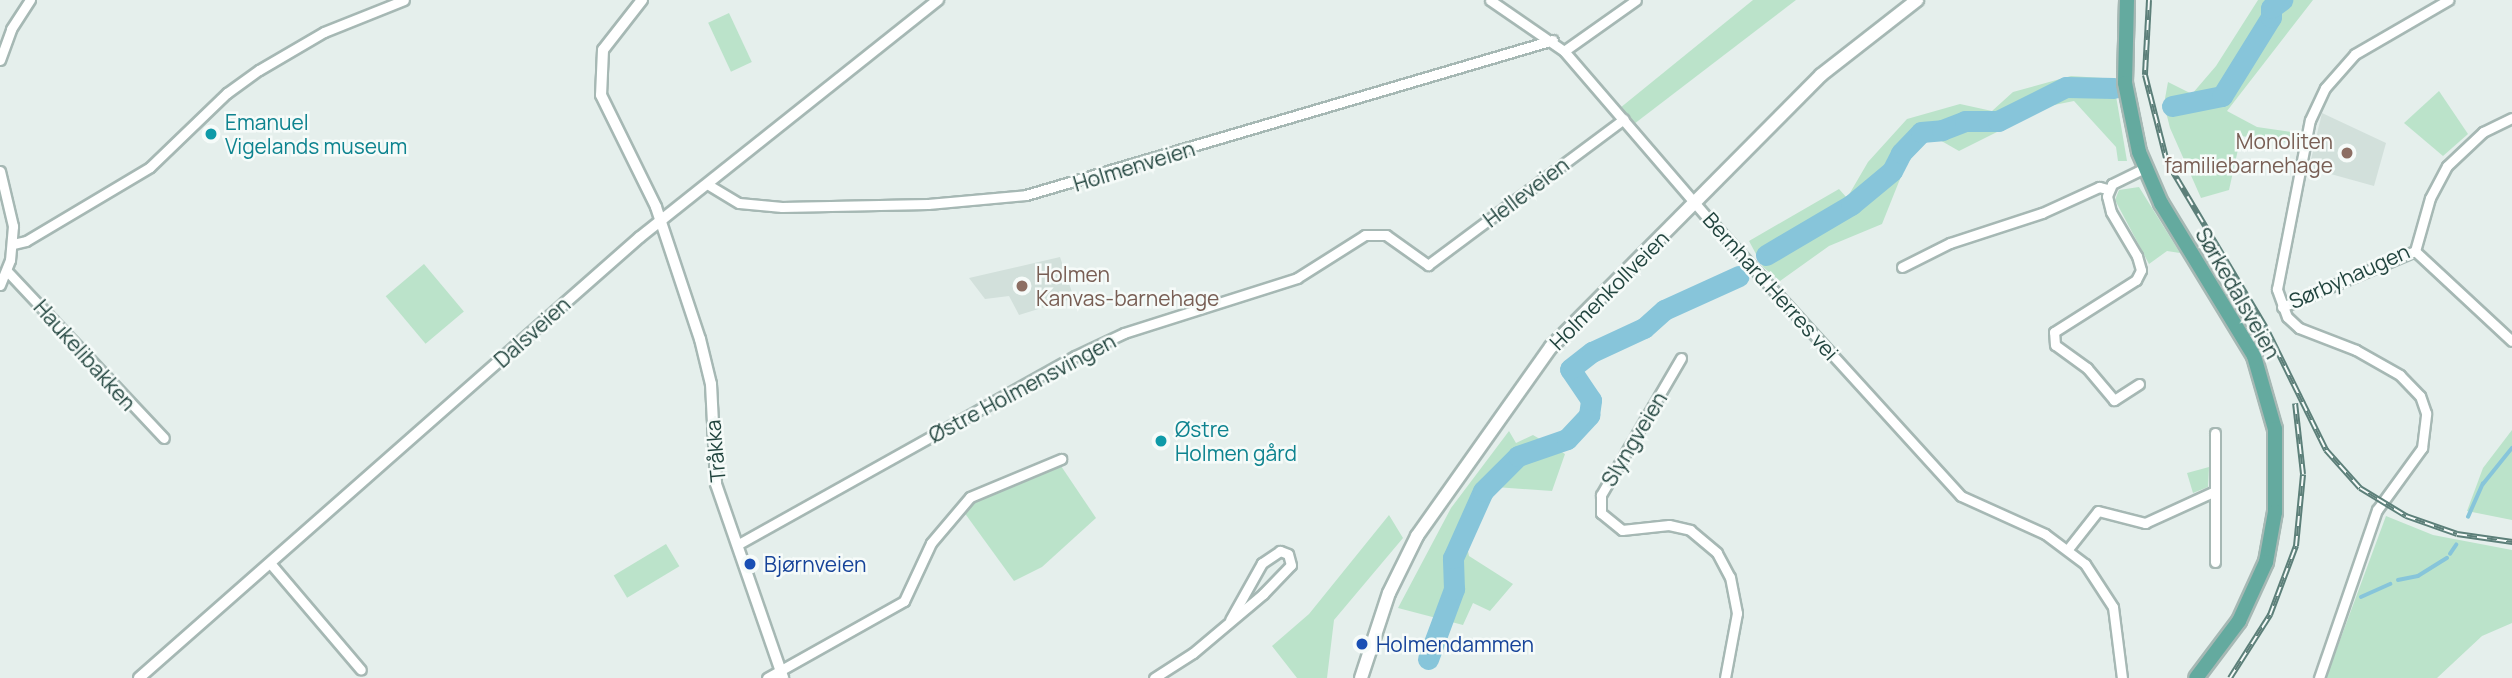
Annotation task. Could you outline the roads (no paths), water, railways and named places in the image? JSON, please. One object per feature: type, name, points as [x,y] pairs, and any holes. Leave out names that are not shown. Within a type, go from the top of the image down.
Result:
[{"type":"main road","name":"Holmenkollveien","points":[[1361,678],[1389,593],[1443,495],[1563,332],[1695,204],[1821,75],[1917,0]]},
{"type":"main road","name":"Sørkedalsveien","points":[[2127,0],[2125,83],[2145,168],[2161,203],[2254,356],[2266,385],[2275,429],[2275,512],[2266,562],[2239,621],[2196,678]]},
{"type":"street","points":[[0,60],[11,29],[30,0]]},
{"type":"street","points":[[13,244],[26,241],[150,167],[227,93],[259,70],[324,32],[404,0]]},
{"type":"street","points":[[642,0],[606,44],[598,78],[607,113],[636,161],[660,220]]},
{"type":"street","name":"Dalsveien","points":[[138,678],[660,220],[938,0]]},
{"type":"street","name":"Bernhard Herres vei","points":[[1490,0],[1553,40],[1564,51],[1695,204],[1961,496],[2045,534],[2068,549],[2092,572],[2113,607],[2120,637],[2122,678]]},
{"type":"street","points":[[1564,51],[1636,0]]},
{"type":"street","points":[[2319,678],[2377,510],[2422,448],[2426,413],[2420,396],[2400,375],[2356,349],[2299,328],[2282,307],[2277,289],[2311,120],[2325,88],[2355,54],[2448,0]]},
{"type":"street","name":"Holmenveien","points":[[707,184],[738,203],[782,207],[928,204],[1026,195],[1553,40]]},
{"type":"street","name":"Sørbyhaugen","points":[[2282,307],[2416,251],[2430,198],[2446,166],[2483,132],[2512,118]]},
{"type":"street","name":"Helleveien","points":[[1428,265],[1624,119]]},
{"type":"street","points":[[1902,267],[1950,243],[2042,213],[2099,187],[2108,189],[2145,168]]},
{"type":"street","points":[[0,171],[13,214],[13,244],[7,271],[0,285]]},
{"type":"street","points":[[2108,189],[2111,212],[2141,270],[2136,280],[2064,323],[2054,332],[2055,345],[2064,356],[2087,368],[2114,401],[2139,384]]},
{"type":"street","name":"Tråkka","points":[[660,220],[708,369],[713,469],[781,674]]},
{"type":"street","name":"Østre Holmensvingen","points":[[737,545],[1075,356],[1124,333],[1297,278],[1371,233],[1386,235],[1428,265]]},
{"type":"street","points":[[2416,251],[2512,341]]},
{"type":"street","name":"Haukelibakken","points":[[7,271],[164,438]]},
{"type":"street","name":"Slyngveien","points":[[1681,358],[1601,495],[1601,513],[1622,530],[1669,525],[1690,530],[1717,553],[1730,577],[1737,613],[1725,678]]},
{"type":"street","points":[[2215,433],[2215,562]]},
{"type":"street","points":[[767,678],[781,674],[904,601],[931,542],[970,497],[1061,459]]},
{"type":"street","points":[[2068,549],[2098,511],[2145,523],[2213,492]]},
{"type":"street","points":[[1154,678],[1193,653],[1284,575],[1291,565],[1288,554],[1280,551],[1262,563],[1230,620]]},
{"type":"street","points":[[270,563],[361,670]]},
{"type":"waterway","points":[[2172,106],[2222,96],[2271,17],[2271,8],[2282,0]]},
{"type":"waterway","points":[[1766,255],[1851,205],[1892,171],[1901,153],[1921,132],[1942,130],[1965,121],[1998,121],[2066,87],[2114,88]]},
{"type":"waterway","points":[[1428,659],[1454,589],[1453,558],[1483,491],[1518,456],[1567,439],[1589,415],[1591,400],[1570,369],[1592,352],[1644,328],[1664,310],[1739,276]]},
{"type":"waterway","points":[[2468,517],[2483,484],[2512,448]]},
{"type":"waterway","points":[[2450,554],[2456,545]]},
{"type":"waterway","points":[[2398,580],[2418,576],[2447,558]]},
{"type":"waterway","points":[[2361,597],[2390,584]]},
{"type":"railway","points":[[2149,0],[2145,75],[2167,162],[2267,330],[2326,450],[2360,488],[2406,516],[2457,534],[2512,542]]},
{"type":"railway","points":[[2230,678],[2270,615],[2296,546],[2303,474],[2295,403]]},
{"type":"place","name":"Emanuel Vigelands museum","points":[[211,134]]},
{"type":"place","name":"Monoliten familiebarnehage","points":[[2347,153]]},
{"type":"place","name":"Holmen Kanvas-barnehage","points":[[1022,286]]},
{"type":"place","name":"Østre Holmen gård","points":[[1161,441]]},
{"type":"place","name":"Bjørnveien","points":[[750,564]]},
{"type":"place","name":"Holmendammen","points":[[1362,644]]}]
